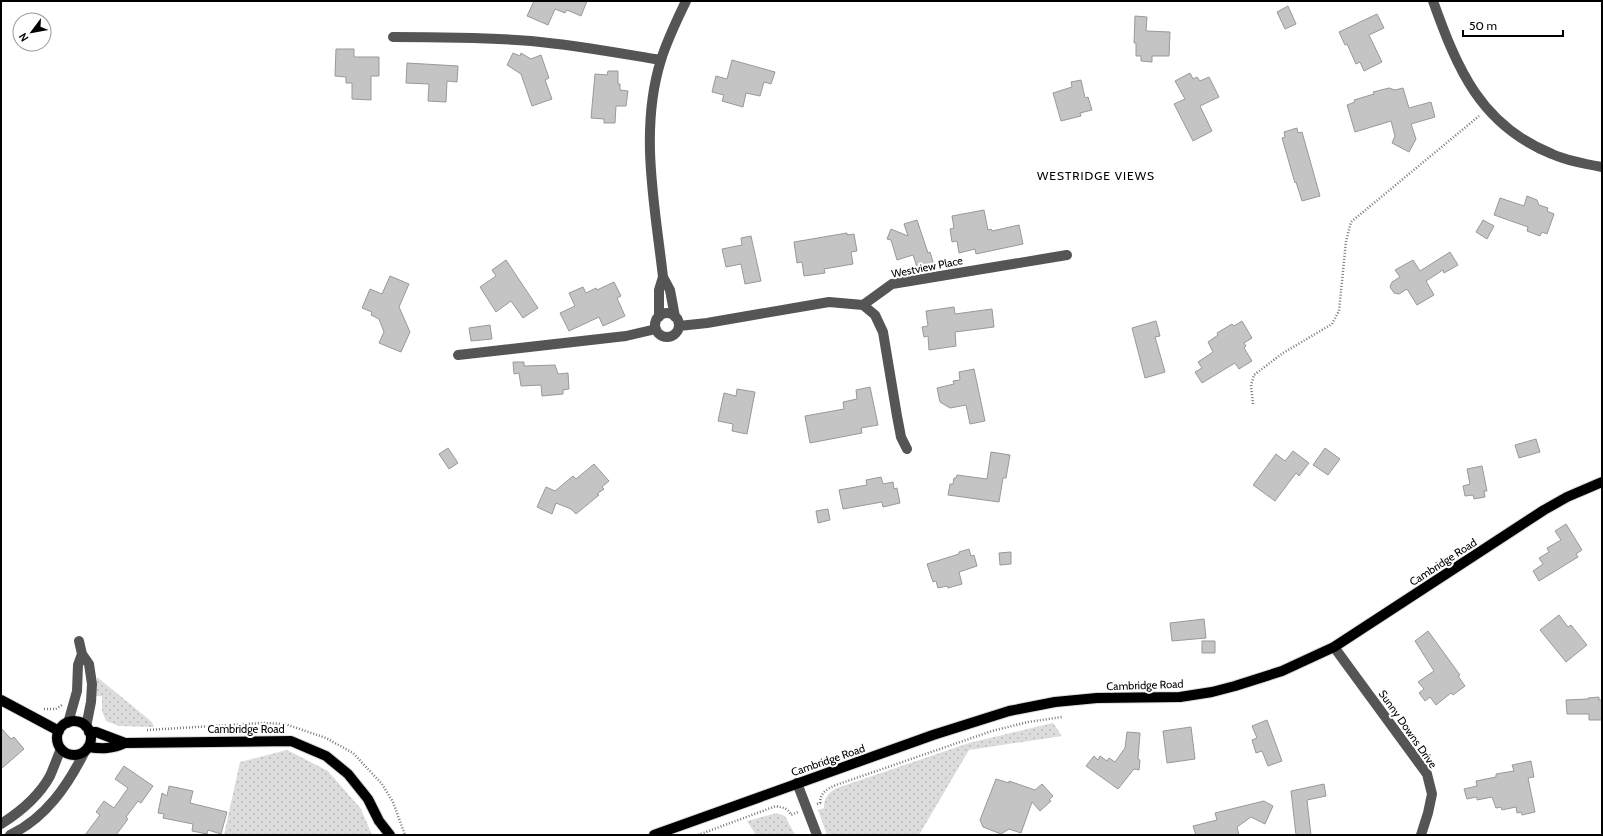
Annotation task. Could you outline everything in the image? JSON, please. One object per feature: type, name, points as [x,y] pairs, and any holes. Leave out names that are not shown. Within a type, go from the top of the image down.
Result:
[{"type":"main road","name":"Cambridge Road","points":[[654,835],[966,724],[1009,711],[1055,702],[1085,699],[1180,697],[1212,692],[1282,671],[1334,648],[1544,510],[1567,497],[1602,482]]},
{"type":"main road","points":[[1,700],[59,731]]},
{"type":"main road","points":[[78,722],[87,729],[90,737],[87,749],[76,755],[65,753],[57,741],[59,731],[68,723],[78,722]]},
{"type":"main road","name":"Cambridge Road","points":[[87,729],[125,743],[291,741],[326,756],[348,774],[368,799],[379,821],[390,835]]},
{"type":"main road","name":"Cambridge Road","points":[[87,749],[115,748],[125,743]]},
{"type":"main road","name":"Cambridge Road","points":[[379,821],[380,835]]},
{"type":"street","points":[[663,277],[670,290],[677,322],[676,333],[669,337],[661,335],[656,329],[656,324],[659,317],[659,290],[663,277],[650,144],[650,126],[655,87],[661,60],[686,1]]},
{"type":"street","points":[[1433,1],[1449,46],[1465,78],[1487,110],[1507,127],[1530,143],[1552,154],[1578,162],[1602,167]]},
{"type":"street","points":[[393,37],[470,37],[531,41],[587,47],[661,60]]},
{"type":"street","name":"Westview Place","points":[[863,305],[892,284],[1067,255]]},
{"type":"street","points":[[677,322],[708,323],[829,302],[863,305],[875,315],[883,332],[901,437],[907,449]]},
{"type":"street","points":[[659,317],[666,313],[671,314],[677,322]]},
{"type":"street","points":[[458,355],[626,336],[656,329]]},
{"type":"street","points":[[79,641],[82,654],[89,664],[92,684],[87,729]]},
{"type":"street","name":"Sunny Downs Drive","points":[[1334,648],[1427,774],[1432,794],[1428,814],[1421,835]]},
{"type":"street","points":[[68,723],[77,691],[78,665],[82,654]]},
{"type":"street","points":[[1,824],[19,812],[41,790],[50,775],[61,749]]},
{"type":"street","points":[[10,835],[26,826],[53,802],[73,775],[87,749]]},
{"type":"street","points":[[798,783],[817,835]]},
{"type":"street","points":[[41,790],[53,802]]},
{"type":"path","points":[[1253,404],[1251,385],[1254,375],[1283,353],[1332,324],[1339,311],[1346,241],[1351,222],[1487,110]]},
{"type":"path","points":[[35,719],[40,708],[46,710],[56,709],[65,701]]},
{"type":"path","points":[[816,804],[820,803],[820,797],[824,791],[845,780],[992,731],[1028,722],[1062,717]]},
{"type":"path","points":[[698,835],[776,806],[786,808],[789,810],[790,815],[795,813]]},
{"type":"shaded area","points":[[97,677],[152,722],[154,727],[119,726],[106,721],[102,711],[102,696],[96,696]]},
{"type":"shaded area","points":[[1053,723],[1062,736],[969,750],[919,835],[827,835],[818,810],[824,808],[827,796],[837,788],[969,743]]},
{"type":"shaded area","points":[[287,750],[328,771],[361,809],[372,835],[224,835],[240,762]]},
{"type":"shaded area","points":[[777,813],[785,816],[795,835],[756,835],[747,821]]},
{"type":"building","points":[[534,1],[587,1],[581,16],[567,10],[565,13],[555,9],[548,25],[527,16]]},
{"type":"building","points":[[1288,6],[1296,24],[1285,29],[1277,12]]},
{"type":"building","points":[[1377,14],[1384,28],[1369,35],[1382,62],[1364,71],[1360,62],[1356,64],[1347,44],[1345,45],[1339,32]]},
{"type":"building","points":[[1135,16],[1147,17],[1146,31],[1170,32],[1169,56],[1152,56],[1152,62],[1141,61],[1141,56],[1136,56],[1136,43],[1134,43]]},
{"type":"building","points":[[336,49],[354,49],[354,57],[379,57],[379,76],[371,76],[371,100],[352,99],[352,83],[346,83],[346,77],[335,76]]},
{"type":"building","points":[[513,53],[520,56],[521,53],[531,59],[541,55],[549,78],[545,80],[552,99],[532,106],[521,74],[507,65]]},
{"type":"building","points":[[732,60],[775,72],[771,84],[764,82],[760,96],[746,93],[743,107],[722,101],[724,95],[712,92],[716,76],[727,79]]},
{"type":"building","points":[[407,63],[458,66],[457,82],[447,81],[446,102],[428,101],[429,84],[406,83]]},
{"type":"building","points":[[608,71],[618,71],[618,84],[620,84],[620,90],[628,91],[626,106],[616,106],[615,123],[604,123],[604,119],[591,118],[595,74],[607,75]]},
{"type":"building","points":[[1190,73],[1193,79],[1197,77],[1200,81],[1209,77],[1219,97],[1200,106],[1212,131],[1193,141],[1174,104],[1185,99],[1175,81]]},
{"type":"building","points":[[1081,80],[1085,98],[1088,97],[1092,110],[1080,113],[1081,116],[1061,121],[1053,93],[1072,87],[1071,82]]},
{"type":"building","points":[[1389,88],[1395,90],[1403,88],[1409,108],[1431,102],[1435,117],[1411,124],[1416,139],[1409,152],[1392,143],[1395,136],[1391,121],[1355,132],[1347,105],[1355,102],[1354,100],[1374,94],[1373,92]]},
{"type":"building","points":[[1297,128],[1298,133],[1302,132],[1320,196],[1302,201],[1296,182],[1295,183],[1282,138],[1285,137],[1284,132]]},
{"type":"building","points":[[1527,196],[1537,200],[1539,205],[1548,208],[1547,211],[1554,214],[1547,234],[1542,232],[1540,236],[1527,231],[1528,227],[1494,215],[1500,198],[1524,206]]},
{"type":"building","points":[[984,210],[988,230],[991,229],[992,231],[1019,225],[1023,244],[976,254],[975,249],[959,253],[957,241],[952,242],[950,229],[954,228],[952,216]]},
{"type":"building","points":[[917,220],[928,253],[930,252],[934,265],[918,270],[913,255],[897,260],[891,240],[887,239],[891,229],[908,236],[904,224]]},
{"type":"building","points":[[1483,220],[1494,226],[1487,239],[1476,232]]},
{"type":"building","points":[[847,233],[847,235],[854,234],[857,251],[851,252],[853,264],[824,269],[825,273],[804,276],[802,262],[797,263],[794,242]]},
{"type":"building","points":[[751,236],[761,281],[745,284],[741,264],[726,267],[722,249],[742,245],[741,238]]},
{"type":"building","points":[[1450,252],[1458,265],[1444,273],[1443,270],[1426,281],[1434,295],[1417,305],[1407,289],[1399,294],[1394,293],[1390,287],[1392,282],[1400,277],[1395,270],[1413,260],[1420,271]]},
{"type":"building","points":[[506,260],[538,308],[523,318],[511,301],[496,312],[480,287],[496,276],[492,270]]},
{"type":"building","points":[[390,276],[409,284],[399,307],[410,332],[401,352],[379,343],[384,332],[379,319],[371,315],[372,312],[362,308],[370,289],[382,294]]},
{"type":"building","points":[[614,282],[621,296],[617,298],[625,316],[603,326],[599,317],[569,331],[560,313],[575,306],[569,293],[583,287],[586,293],[596,288],[597,290]]},
{"type":"building","points":[[954,307],[955,314],[992,309],[994,327],[955,332],[956,346],[929,350],[928,336],[924,337],[922,327],[928,326],[926,311]]},
{"type":"building","points":[[1156,321],[1160,336],[1155,337],[1165,372],[1145,378],[1132,328]]},
{"type":"building","points":[[1242,321],[1252,338],[1244,343],[1246,346],[1244,348],[1252,361],[1239,369],[1235,363],[1202,383],[1195,372],[1202,368],[1198,362],[1213,352],[1208,342],[1218,335],[1217,333],[1232,324],[1234,326]]},
{"type":"building","points":[[490,325],[492,339],[471,341],[469,328]]},
{"type":"building","points":[[513,362],[524,362],[524,366],[555,365],[558,374],[568,373],[569,389],[563,390],[563,394],[542,396],[541,385],[521,386],[519,373],[514,374]]},
{"type":"building","points":[[974,369],[985,421],[970,424],[966,405],[950,408],[940,402],[937,388],[954,384],[953,381],[960,380],[959,372]]},
{"type":"building","points":[[870,387],[878,425],[861,428],[862,433],[810,443],[805,416],[844,409],[843,402],[857,399],[856,390]]},
{"type":"building","points":[[737,389],[755,392],[747,434],[732,431],[733,424],[718,421],[724,393],[736,396]]},
{"type":"building","points":[[1536,439],[1540,452],[1519,458],[1515,445]]},
{"type":"building","points":[[448,448],[458,463],[449,469],[439,454]]},
{"type":"building","points":[[1325,448],[1340,459],[1328,475],[1313,465]]},
{"type":"building","points":[[1293,451],[1309,463],[1299,476],[1296,473],[1275,501],[1253,485],[1276,454],[1285,461]]},
{"type":"building","points":[[991,452],[1010,455],[1006,478],[1003,478],[999,502],[948,495],[950,484],[953,484],[954,478],[956,478],[957,475],[987,479]]},
{"type":"building","points":[[594,464],[609,481],[602,487],[604,489],[597,494],[599,495],[576,514],[571,509],[556,503],[552,514],[537,507],[546,487],[555,491],[573,476],[576,479]]},
{"type":"building","points":[[1482,466],[1487,491],[1484,491],[1485,497],[1474,499],[1473,495],[1465,496],[1463,486],[1470,484],[1467,469]]},
{"type":"building","points":[[881,477],[883,484],[893,482],[894,489],[897,488],[900,503],[883,507],[882,502],[843,509],[839,490],[867,485],[866,480]]},
{"type":"building","points":[[828,509],[830,520],[818,523],[816,511]]},
{"type":"building","points":[[1566,524],[1582,550],[1576,554],[1578,557],[1539,581],[1533,571],[1543,564],[1539,558],[1549,552],[1547,548],[1561,540],[1555,531]]},
{"type":"building","points":[[969,549],[971,556],[974,555],[977,566],[959,572],[962,584],[948,588],[947,586],[938,588],[936,581],[933,582],[927,564],[959,554],[959,552]]},
{"type":"building","points":[[1011,552],[1011,564],[1000,565],[999,553]]},
{"type":"building","points":[[1559,615],[1568,627],[1571,625],[1587,645],[1566,662],[1540,630]]},
{"type":"building","points":[[1204,619],[1206,638],[1172,641],[1170,623]]},
{"type":"building","points":[[1428,631],[1460,675],[1458,676],[1465,686],[1453,695],[1451,693],[1436,705],[1430,697],[1425,701],[1419,693],[1424,689],[1418,682],[1434,671],[1415,641]]},
{"type":"building","points":[[1202,641],[1215,641],[1215,653],[1202,653]]},
{"type":"building","points":[[1599,697],[1599,700],[1602,700],[1602,720],[1589,720],[1589,714],[1567,714],[1566,700]]},
{"type":"building","points":[[1267,720],[1282,761],[1268,766],[1262,751],[1256,753],[1252,740],[1257,738],[1252,726]]},
{"type":"building","points":[[1191,727],[1195,759],[1167,763],[1163,731]]},
{"type":"building","points":[[1,728],[11,739],[14,737],[24,749],[1,769]]},
{"type":"building","points":[[1127,732],[1140,733],[1138,759],[1140,760],[1139,770],[1134,769],[1118,789],[1086,766],[1094,756],[1098,760],[1100,756],[1107,761],[1109,758],[1115,762],[1125,748]]},
{"type":"building","points":[[1531,761],[1534,777],[1528,778],[1535,812],[1522,815],[1521,812],[1517,813],[1516,807],[1502,810],[1501,807],[1496,808],[1492,797],[1477,800],[1477,797],[1467,799],[1464,789],[1477,786],[1476,781],[1496,777],[1496,774],[1514,771],[1512,765]]},
{"type":"building","points":[[124,766],[153,786],[141,803],[138,801],[126,817],[128,819],[116,835],[85,835],[100,815],[96,812],[104,801],[114,808],[128,788],[115,779]]},
{"type":"building","points":[[996,779],[1009,783],[1009,781],[1035,790],[1042,784],[1053,796],[1049,800],[1051,801],[1040,811],[1032,802],[1021,833],[1009,829],[1001,834],[983,827],[980,820]]},
{"type":"building","points":[[1324,784],[1326,796],[1307,800],[1311,835],[1296,835],[1291,791]]},
{"type":"building","points":[[169,786],[193,791],[190,803],[227,812],[221,834],[208,830],[207,834],[192,831],[193,824],[163,818],[164,814],[158,813],[162,793],[167,796]]},
{"type":"building","points":[[1264,801],[1273,806],[1265,824],[1251,817],[1237,827],[1239,835],[1196,835],[1193,826],[1217,820],[1215,813]]},
{"type":"district","name":"WESTRIDGE VIEWS","points":[[1096,176]]}]
